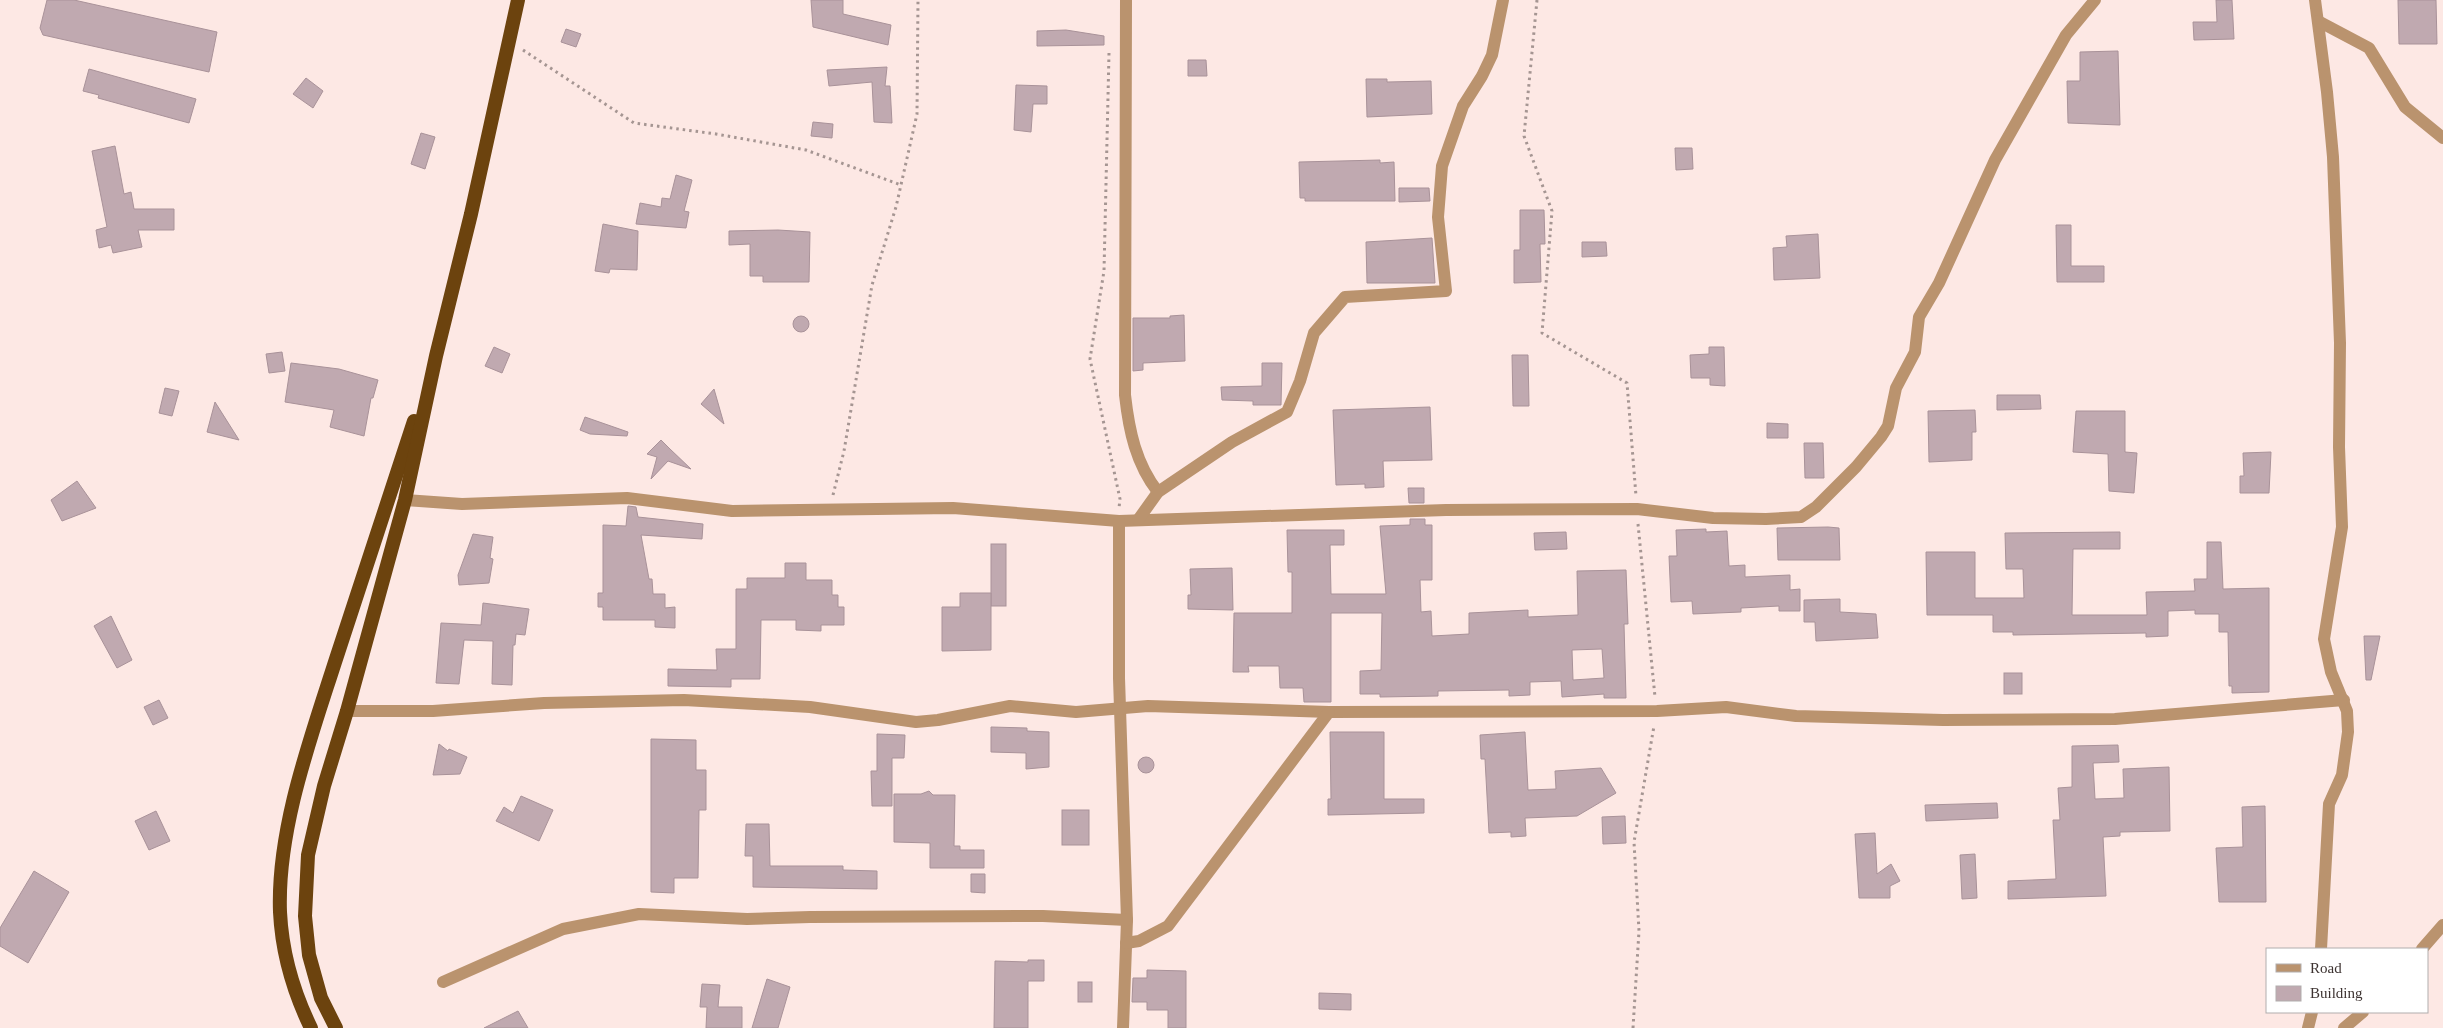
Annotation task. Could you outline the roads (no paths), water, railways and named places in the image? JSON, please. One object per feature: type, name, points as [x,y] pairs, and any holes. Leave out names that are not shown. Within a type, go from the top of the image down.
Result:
[{"type":"highway","points":[[336,1028],[321,998],[308,955],[304,916],[308,855],[324,786],[406,500],[436,356],[471,214],[518,0]]},
{"type":"highway","points":[[311,1028],[300,1006],[285,958],[280,911],[283,849],[320,710],[436,356]]},
{"type":"street","points":[[1126,0],[1125,395],[1132,438],[1138,458],[1147,478],[1158,492]]},
{"type":"street","points":[[1138,520],[1158,492],[1232,442],[1287,412],[1300,381],[1314,333],[1345,297],[1446,291],[1438,217],[1442,166],[1463,106],[1482,76],[1492,55],[1503,0]]},
{"type":"street","points":[[406,500],[462,504],[627,498],[732,511],[953,508],[1119,521],[1455,510],[1637,509],[1690,517],[1766,519],[1807,514],[1856,467],[1888,426],[1896,388],[1915,352],[1919,317],[1939,283],[1995,160],[2066,36],[2095,0]]},
{"type":"street","points":[[2315,0],[2333,157],[2340,343],[2339,447],[2342,527],[2324,639],[2331,672],[2344,700],[2348,722],[2346,760],[2330,804],[2320,948]]},
{"type":"street","points":[[2318,21],[2369,48],[2405,106],[2443,138]]},
{"type":"street","points":[[1119,521],[1119,678],[1122,708],[1127,920],[1124,1028]]},
{"type":"street","points":[[347,711],[432,711],[544,703],[684,700],[820,708],[916,722],[938,720],[1010,706],[1076,712],[1148,706],[1329,712],[1656,711],[1726,707],[1796,716],[1863,719],[2115,719],[2344,700]]},
{"type":"street","points":[[1126,943],[1139,941],[1168,926],[1329,712]]},
{"type":"street","points":[[443,982],[563,929],[639,914],[747,919],[1042,916],[1127,920]]},
{"type":"street","points":[[2423,948],[2443,925]]},
{"type":"street","points":[[2308,1028],[2312,1013]]},
{"type":"street","points":[[2344,1028],[2362,1013]]}]
